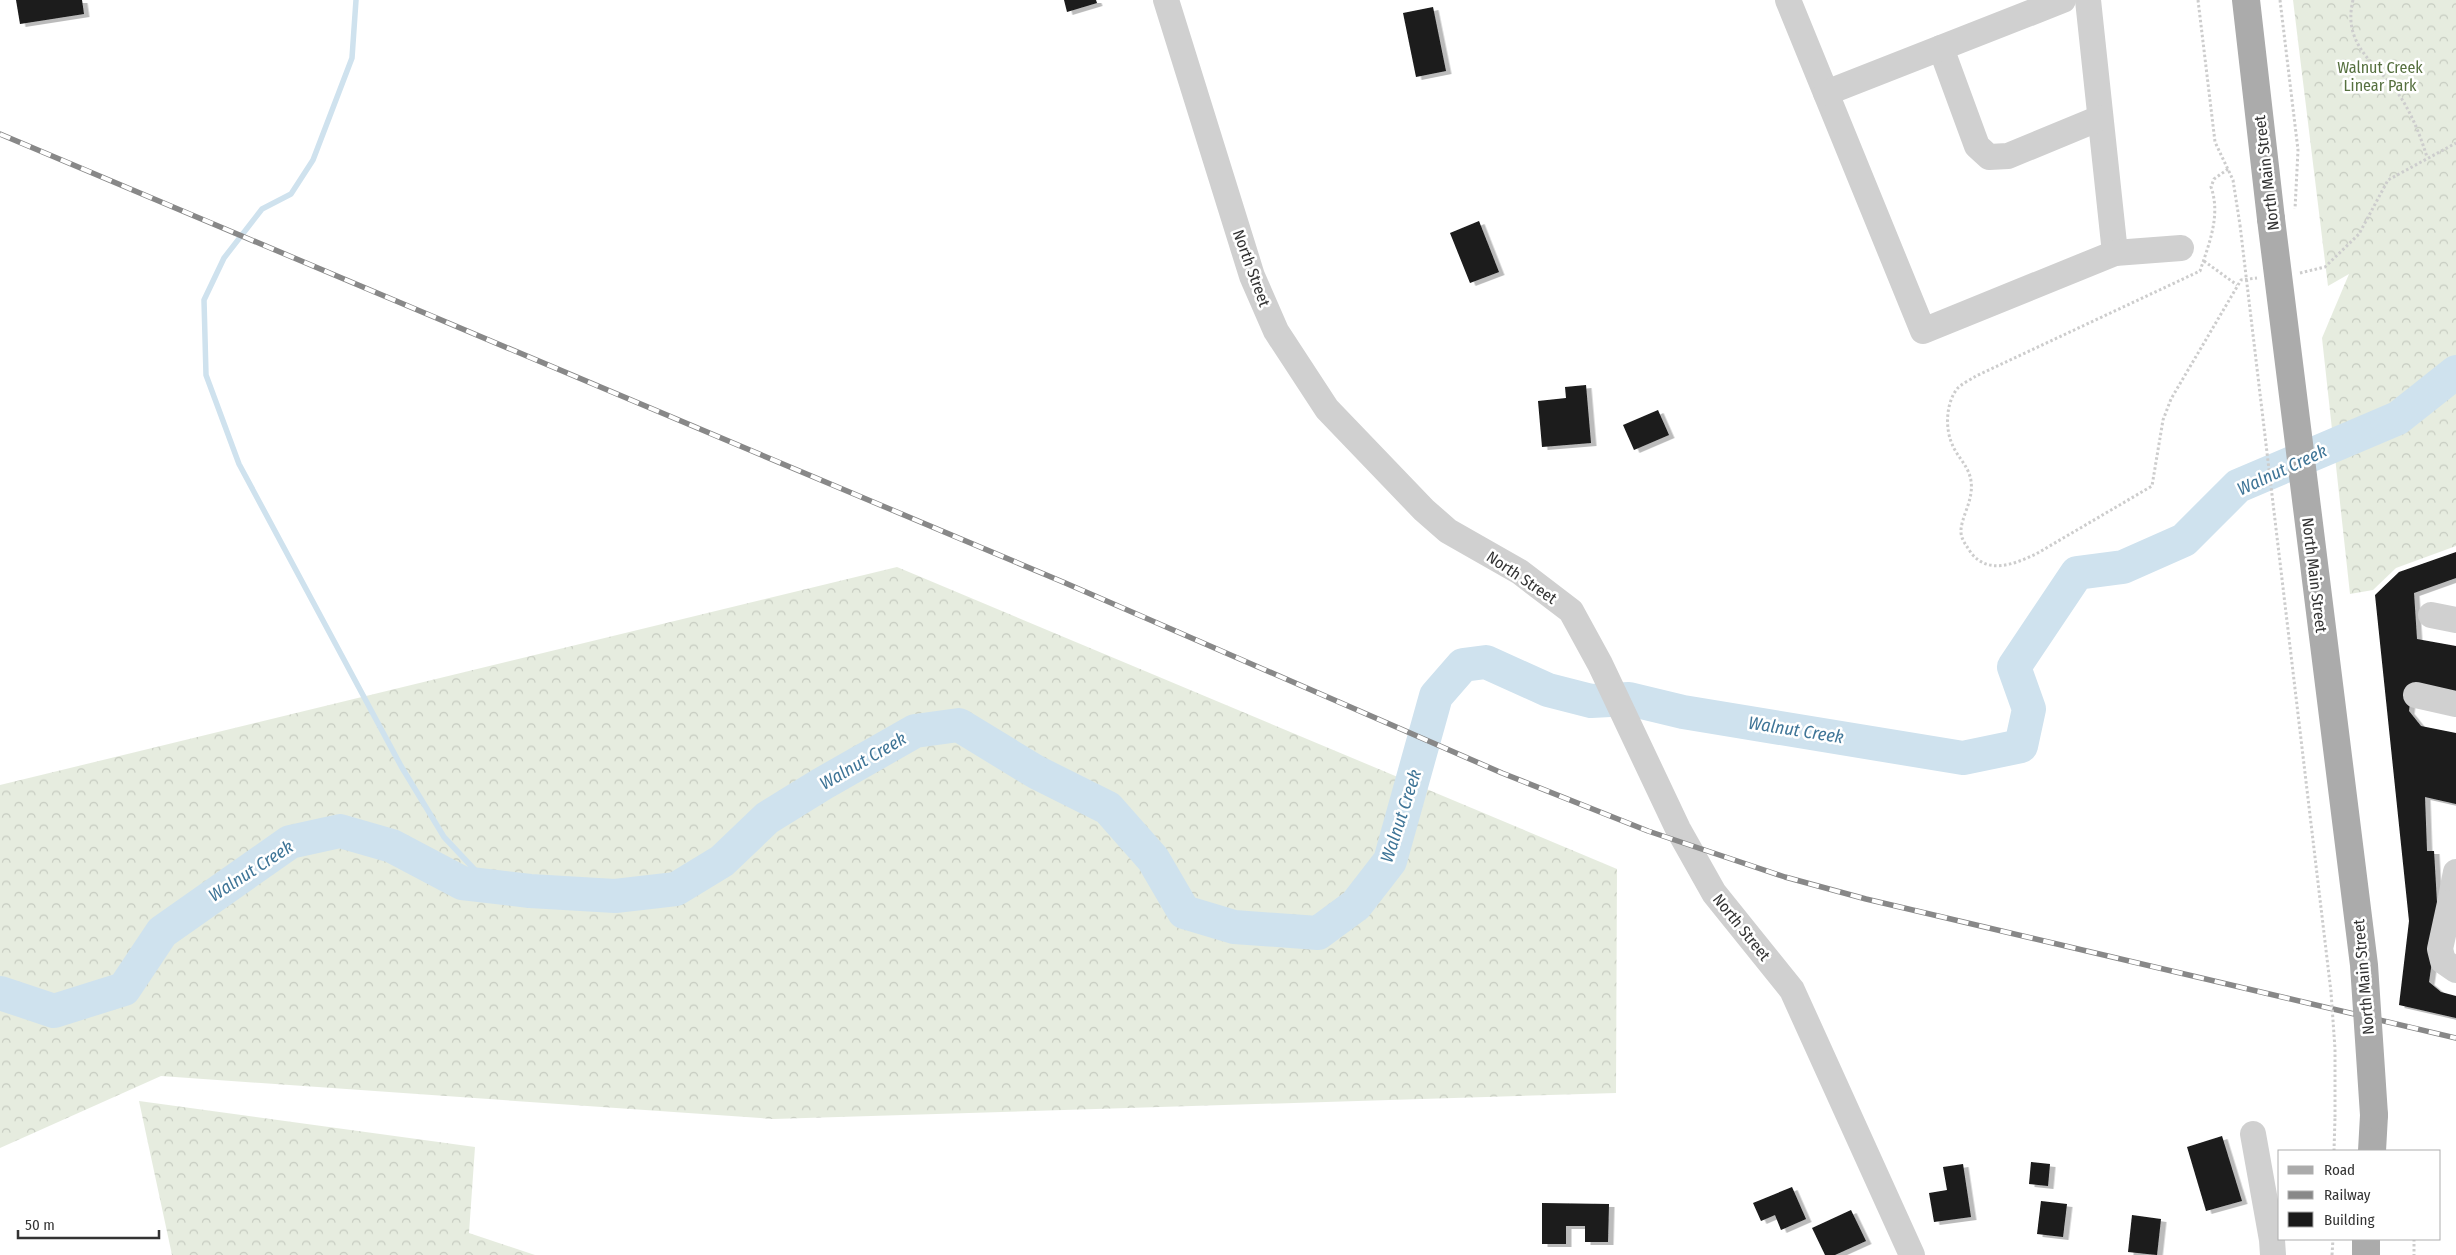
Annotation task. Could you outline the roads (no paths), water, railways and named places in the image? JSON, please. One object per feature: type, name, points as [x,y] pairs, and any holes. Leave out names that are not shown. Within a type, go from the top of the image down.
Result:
[{"type":"main road","name":"North Main Street","points":[[2246,0],[2282,218],[2364,965],[2374,1115],[2372,1150]]},
{"type":"main road","points":[[2366,1240],[2366,1255]]},
{"type":"street","name":"North Street","points":[[1166,0],[1252,276],[1276,331],[1328,409],[1424,510],[1448,530],[1520,572],[1571,611],[1678,830],[1714,893],[1792,990],[1912,1255]]},
{"type":"street","points":[[1788,0],[1923,331],[2115,253],[2182,248]]},
{"type":"street","points":[[1826,93],[2062,0]]},
{"type":"street","points":[[2088,0],[2115,253]]},
{"type":"street","points":[[1941,48],[1977,146],[1989,157],[2008,156],[2100,118]]},
{"type":"street","points":[[2431,615],[2456,620]]},
{"type":"street","points":[[2416,695],[2456,704]]},
{"type":"street","points":[[2456,872],[2453,903],[2440,949],[2443,961],[2456,970]]},
{"type":"street","points":[[2254,1134],[2273,1255]]},
{"type":"waterway","points":[[356,0],[352,58],[313,160],[291,194],[262,209],[224,258],[204,300],[206,375],[239,464],[401,766],[444,837],[490,886]]},
{"type":"waterway","name":"Walnut Creek","points":[[0,993],[54,1011],[124,989],[162,932],[290,842],[340,831],[392,846],[462,883],[530,891],[615,896],[676,889],[722,861],[767,818],[822,784],[915,731],[959,725],[1036,772],[1108,808],[1153,859],[1184,912],[1234,927],[1318,933],[1356,905],[1390,861],[1436,696],[1463,665],[1486,662],[1548,690],[1591,701],[1629,699],[1683,712],[1963,758],[2021,746],[2029,709],[2014,667],[2077,573],[2123,567],[2184,540],[2238,486],[2398,418],[2456,372]]},
{"type":"railway","points":[[0,134],[1063,582],[1502,773],[1648,831],[1785,877],[1866,899],[2456,1038]]},
{"type":"park label","name":"Walnut Creek Linear Park","points":[[2380,76]]}]
